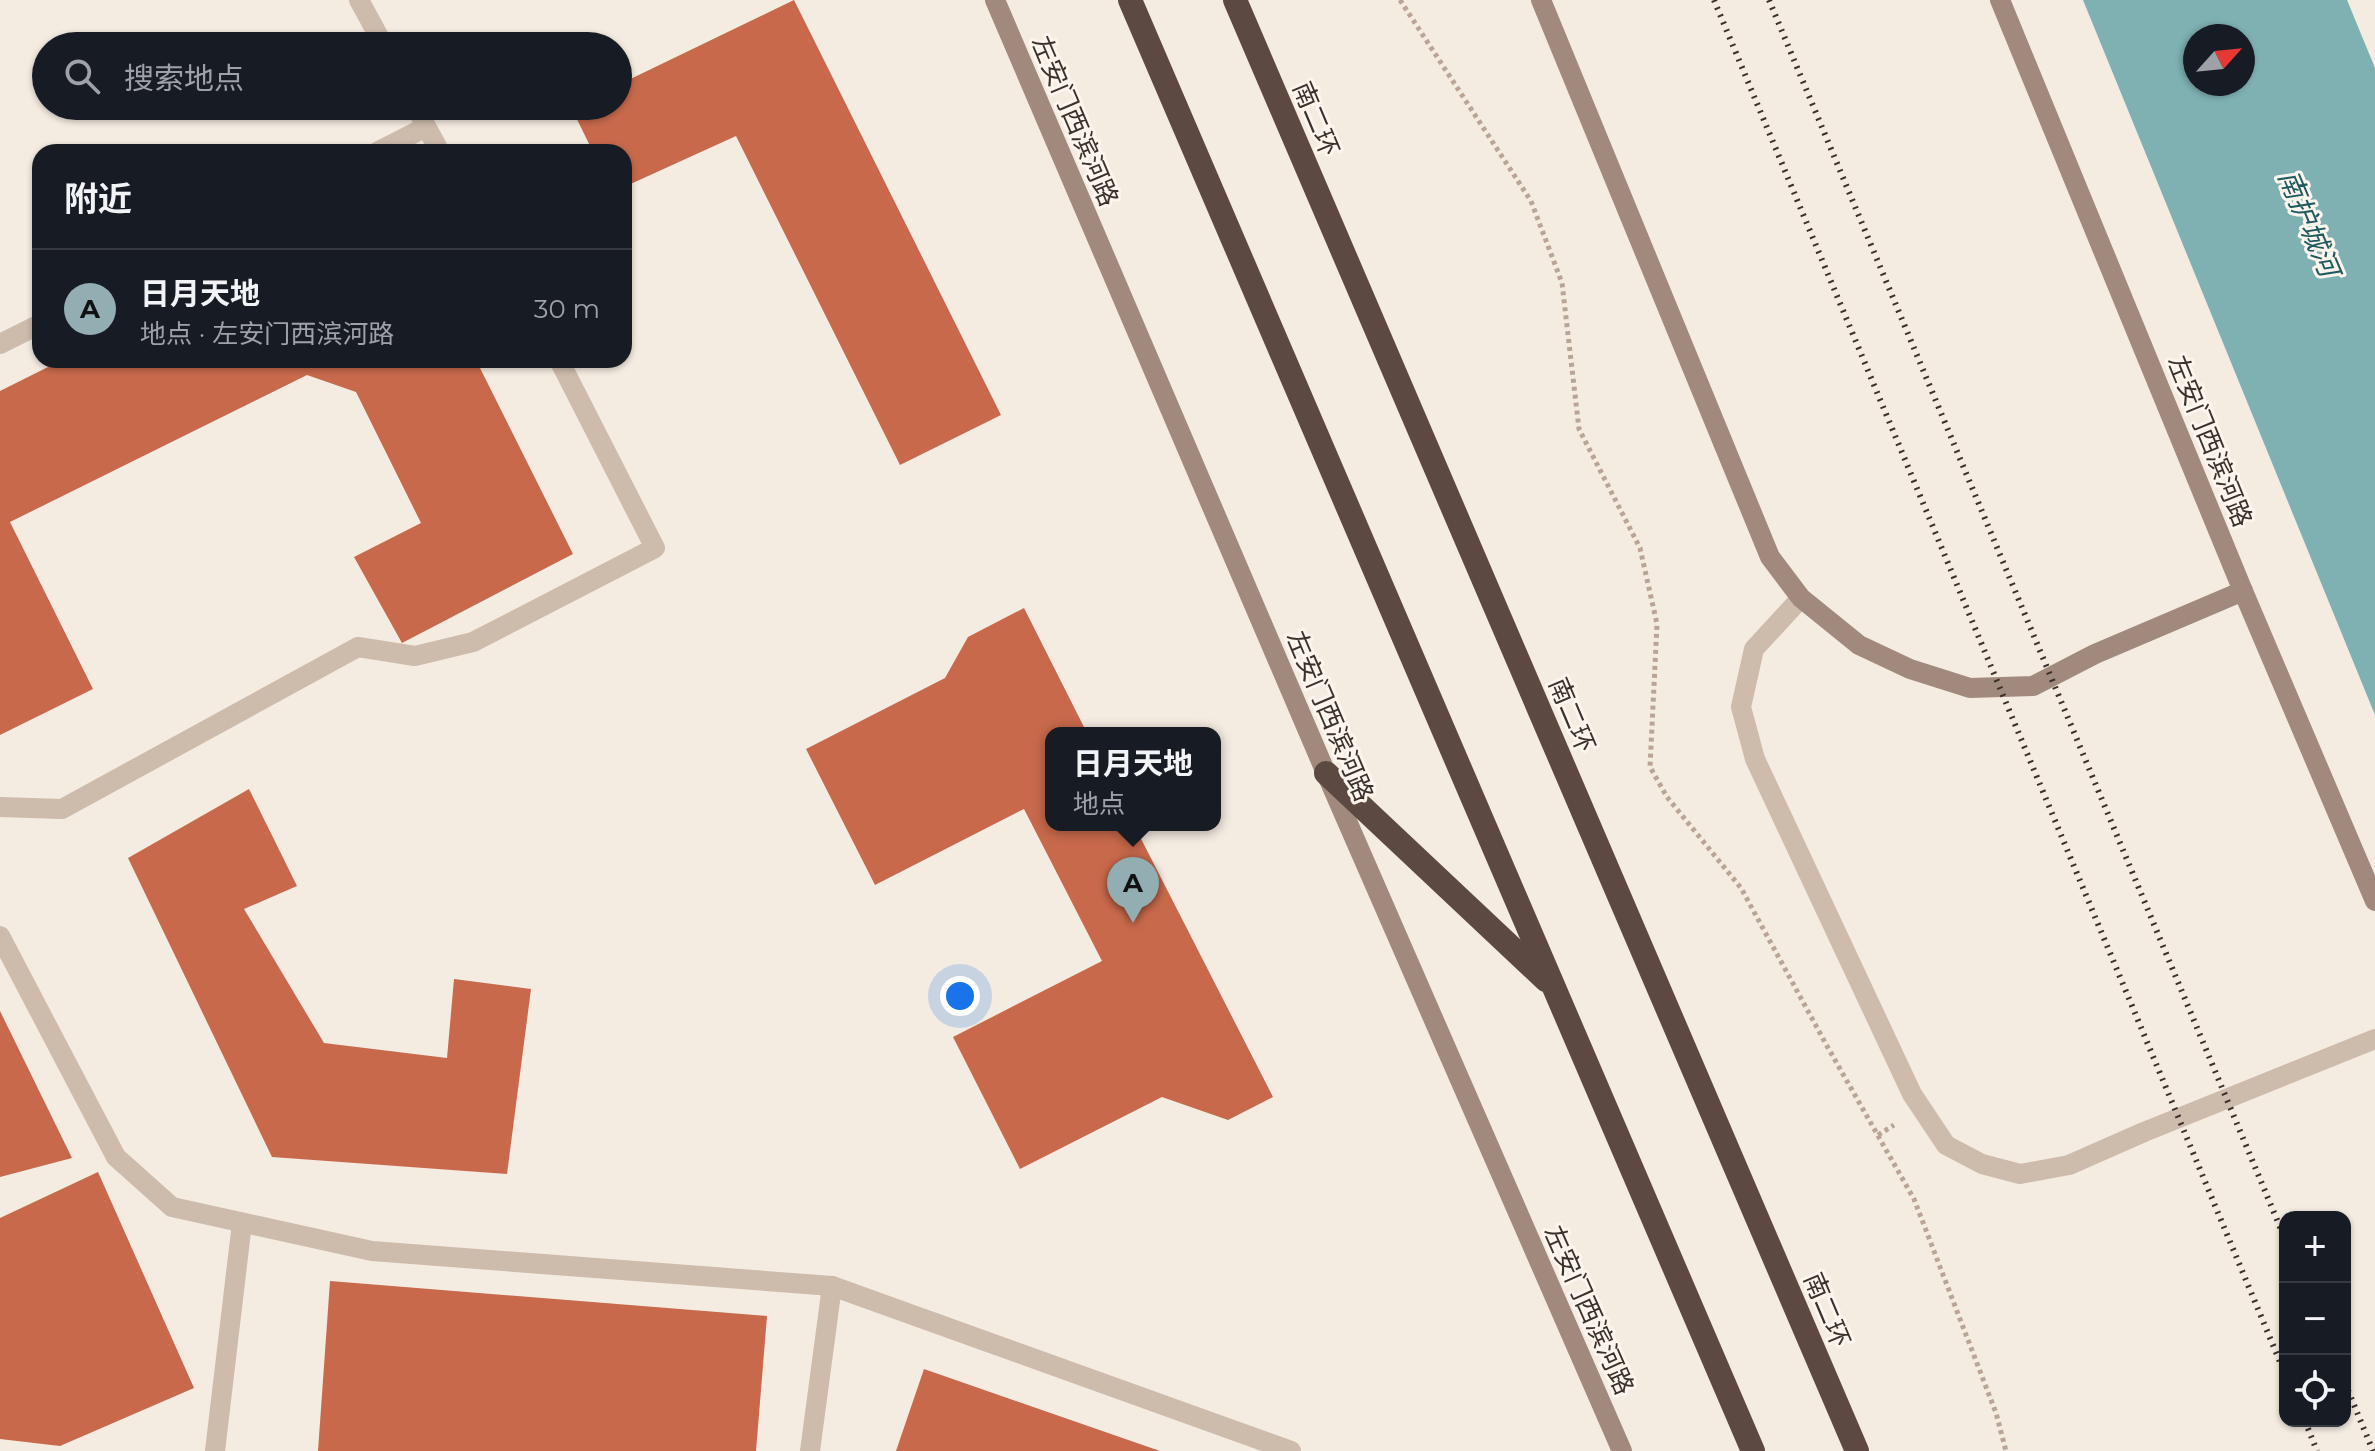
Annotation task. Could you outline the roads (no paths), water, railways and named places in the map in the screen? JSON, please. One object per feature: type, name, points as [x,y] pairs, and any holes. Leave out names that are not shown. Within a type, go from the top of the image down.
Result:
[{"type":"highway","points":[[1130,0],[1753,1451]]},
{"type":"highway","name":"南二环","points":[[1235,0],[1857,1451]]},
{"type":"highway","points":[[1326,773],[1553,987]]},
{"type":"street","name":"左安门西滨河路","points":[[995,0],[1326,773],[1622,1451]]},
{"type":"street","points":[[1541,0],[1770,557],[1801,598],[1859,645],[1910,669],[1970,688],[2033,686],[2095,654],[2243,591]]},
{"type":"street","name":"左安门西滨河路","points":[[2000,0],[2243,591],[2375,901]]},
{"type":"lane","points":[[359,0],[376,32]]},
{"type":"lane","points":[[422,120],[436,144]]},
{"type":"lane","points":[[393,144],[426,127]]},
{"type":"lane","points":[[0,344],[32,328]]},
{"type":"lane","points":[[0,807],[62,809],[358,647],[415,656],[473,642],[655,548],[563,368]]},
{"type":"lane","points":[[1801,598],[1754,649],[1741,707],[1755,759],[1912,1094],[1946,1145],[1982,1164],[2020,1174],[2069,1165],[2375,1039]]},
{"type":"lane","points":[[0,936],[116,1157],[172,1207],[372,1251],[832,1286],[1291,1451]]},
{"type":"lane","points":[[215,1451],[242,1223]]},
{"type":"lane","points":[[810,1451],[832,1286]]},
{"type":"water","name":"南护城河","points":[[2083,0],[2347,0],[2375,68],[2375,715]]},
{"type":"railway","points":[[1714,0],[2279,1360]]},
{"type":"railway","points":[[1769,0],[2279,1225]]},
{"type":"railway","points":[[2351,1398],[2373,1451]]},
{"type":"railway","points":[[2307,1427],[2317,1451]]},
{"type":"place","name":"日月天地","points":[[1133,923]]}]
